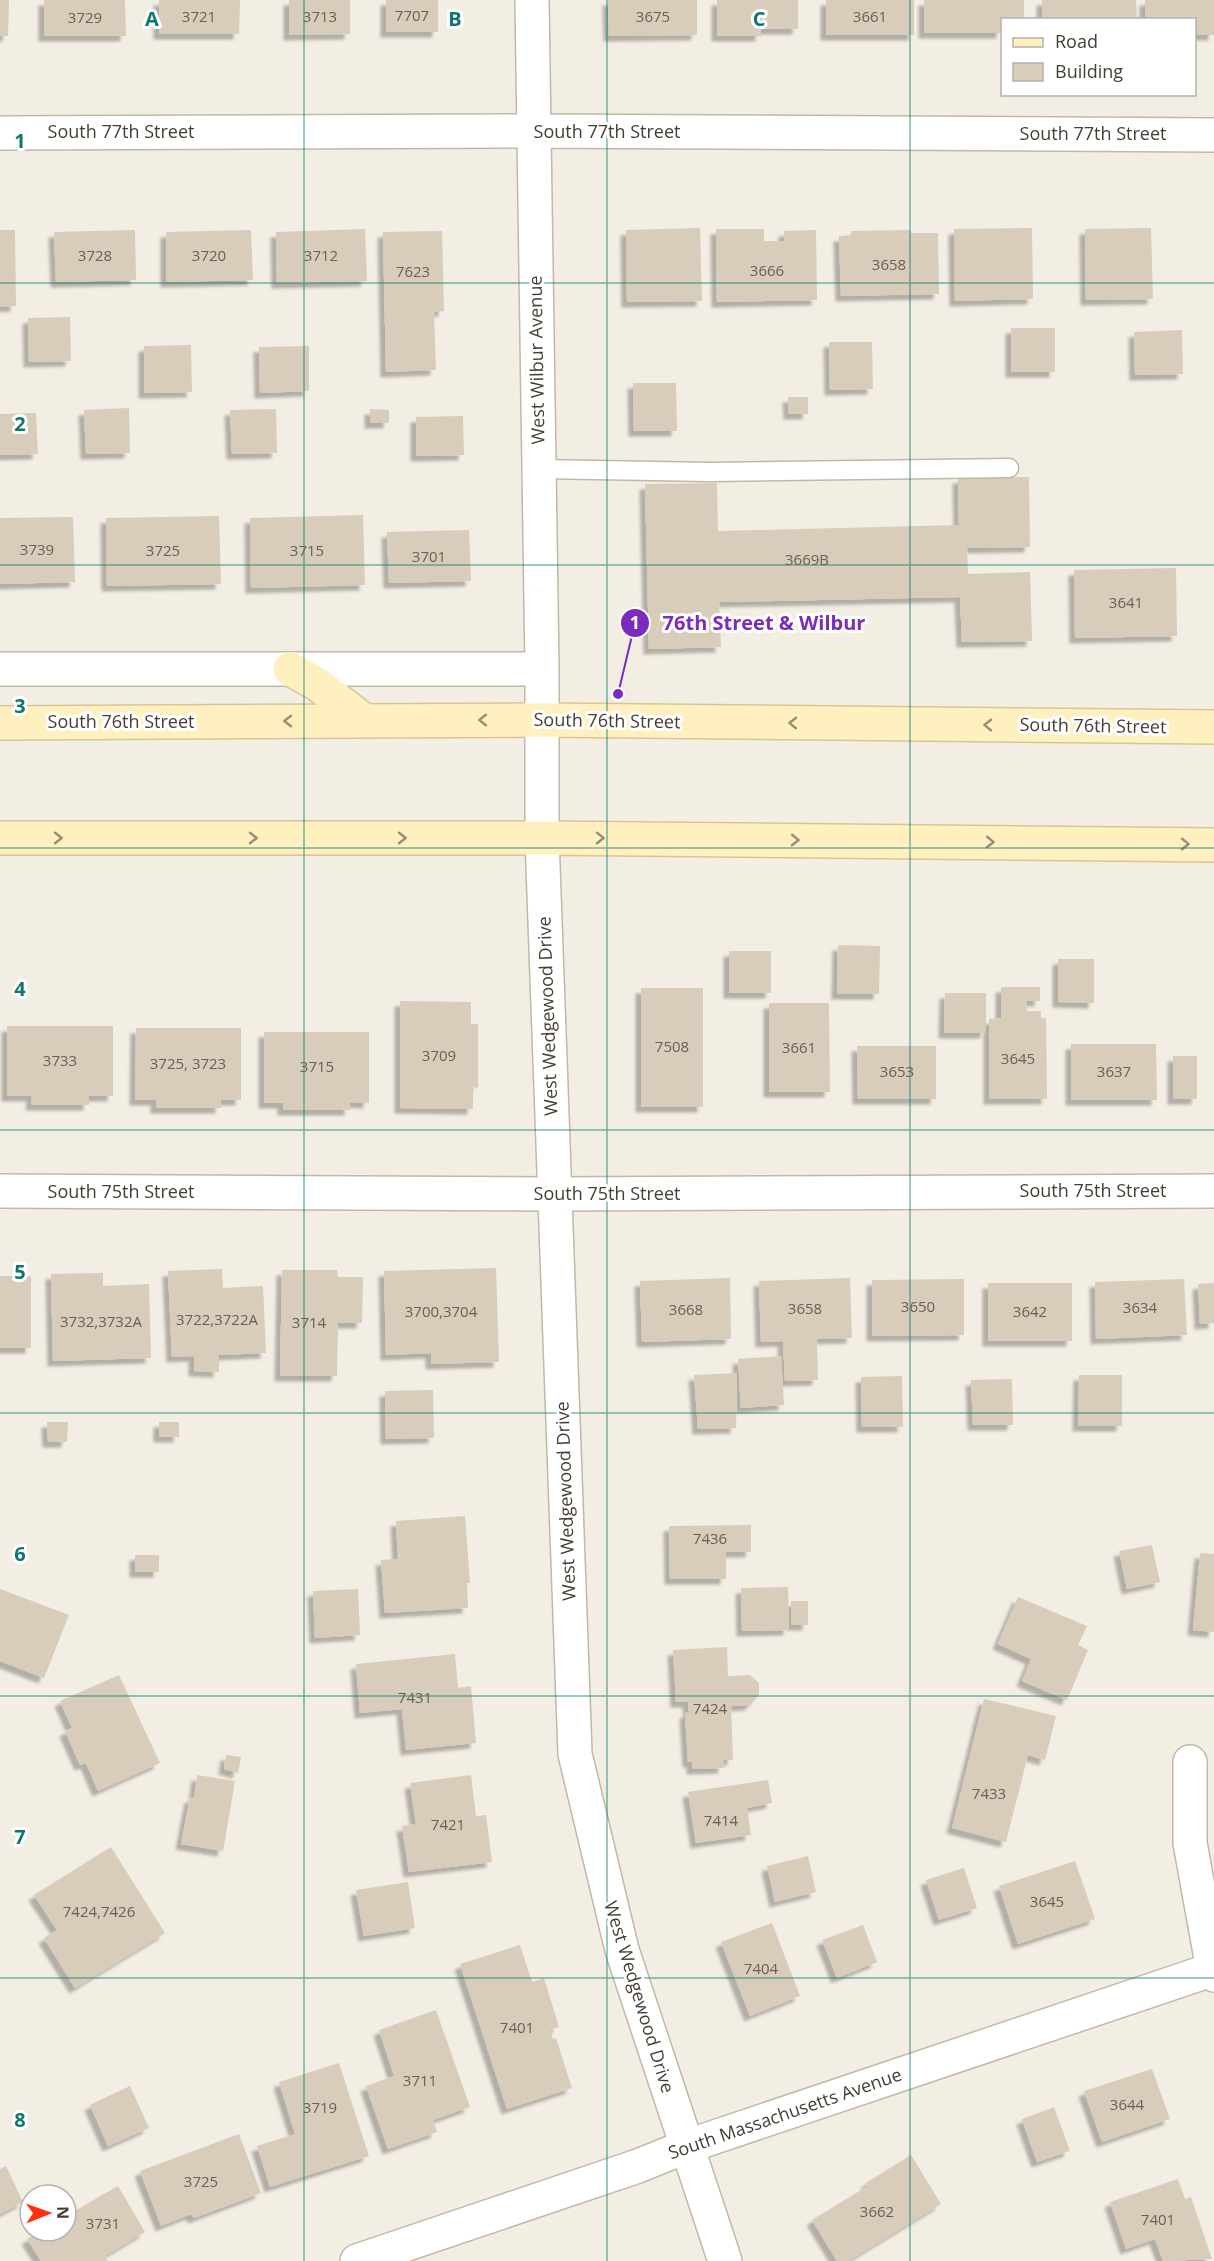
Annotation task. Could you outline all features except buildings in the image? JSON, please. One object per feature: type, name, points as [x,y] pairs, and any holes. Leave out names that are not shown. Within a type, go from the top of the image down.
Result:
[{"type":"main road","points":[[290,669],[316,684],[365,721]]},
{"type":"main road","name":"South 76th Street","points":[[0,723],[542,720],[1214,727]]},
{"type":"main road","points":[[0,838],[542,838],[1214,845]]},
{"type":"street","name":"West Wilbur Avenue","points":[[532,0],[542,720]]},
{"type":"street","name":"South 77th Street","points":[[0,133],[535,131],[1214,135]]},
{"type":"street","points":[[0,669],[542,669]]},
{"type":"street","name":"West Wedgewood Drive","points":[[542,720],[542,838],[575,1754],[622,1950],[685,2147],[725,2261]]},
{"type":"street","name":"South 75th Street","points":[[0,1191],[554,1194],[1214,1191]]},
{"type":"street","points":[[1190,1762],[1190,1843],[1213,1971]]},
{"type":"street","name":"South Massachusetts Avenue","points":[[357,2261],[638,2166],[685,2147],[1213,1971]]},
{"type":"lane","points":[[539,469],[710,472],[1009,468]]},
{"type":"place","name":"76th Street & Wilbur","points":[[618,694]]}]
